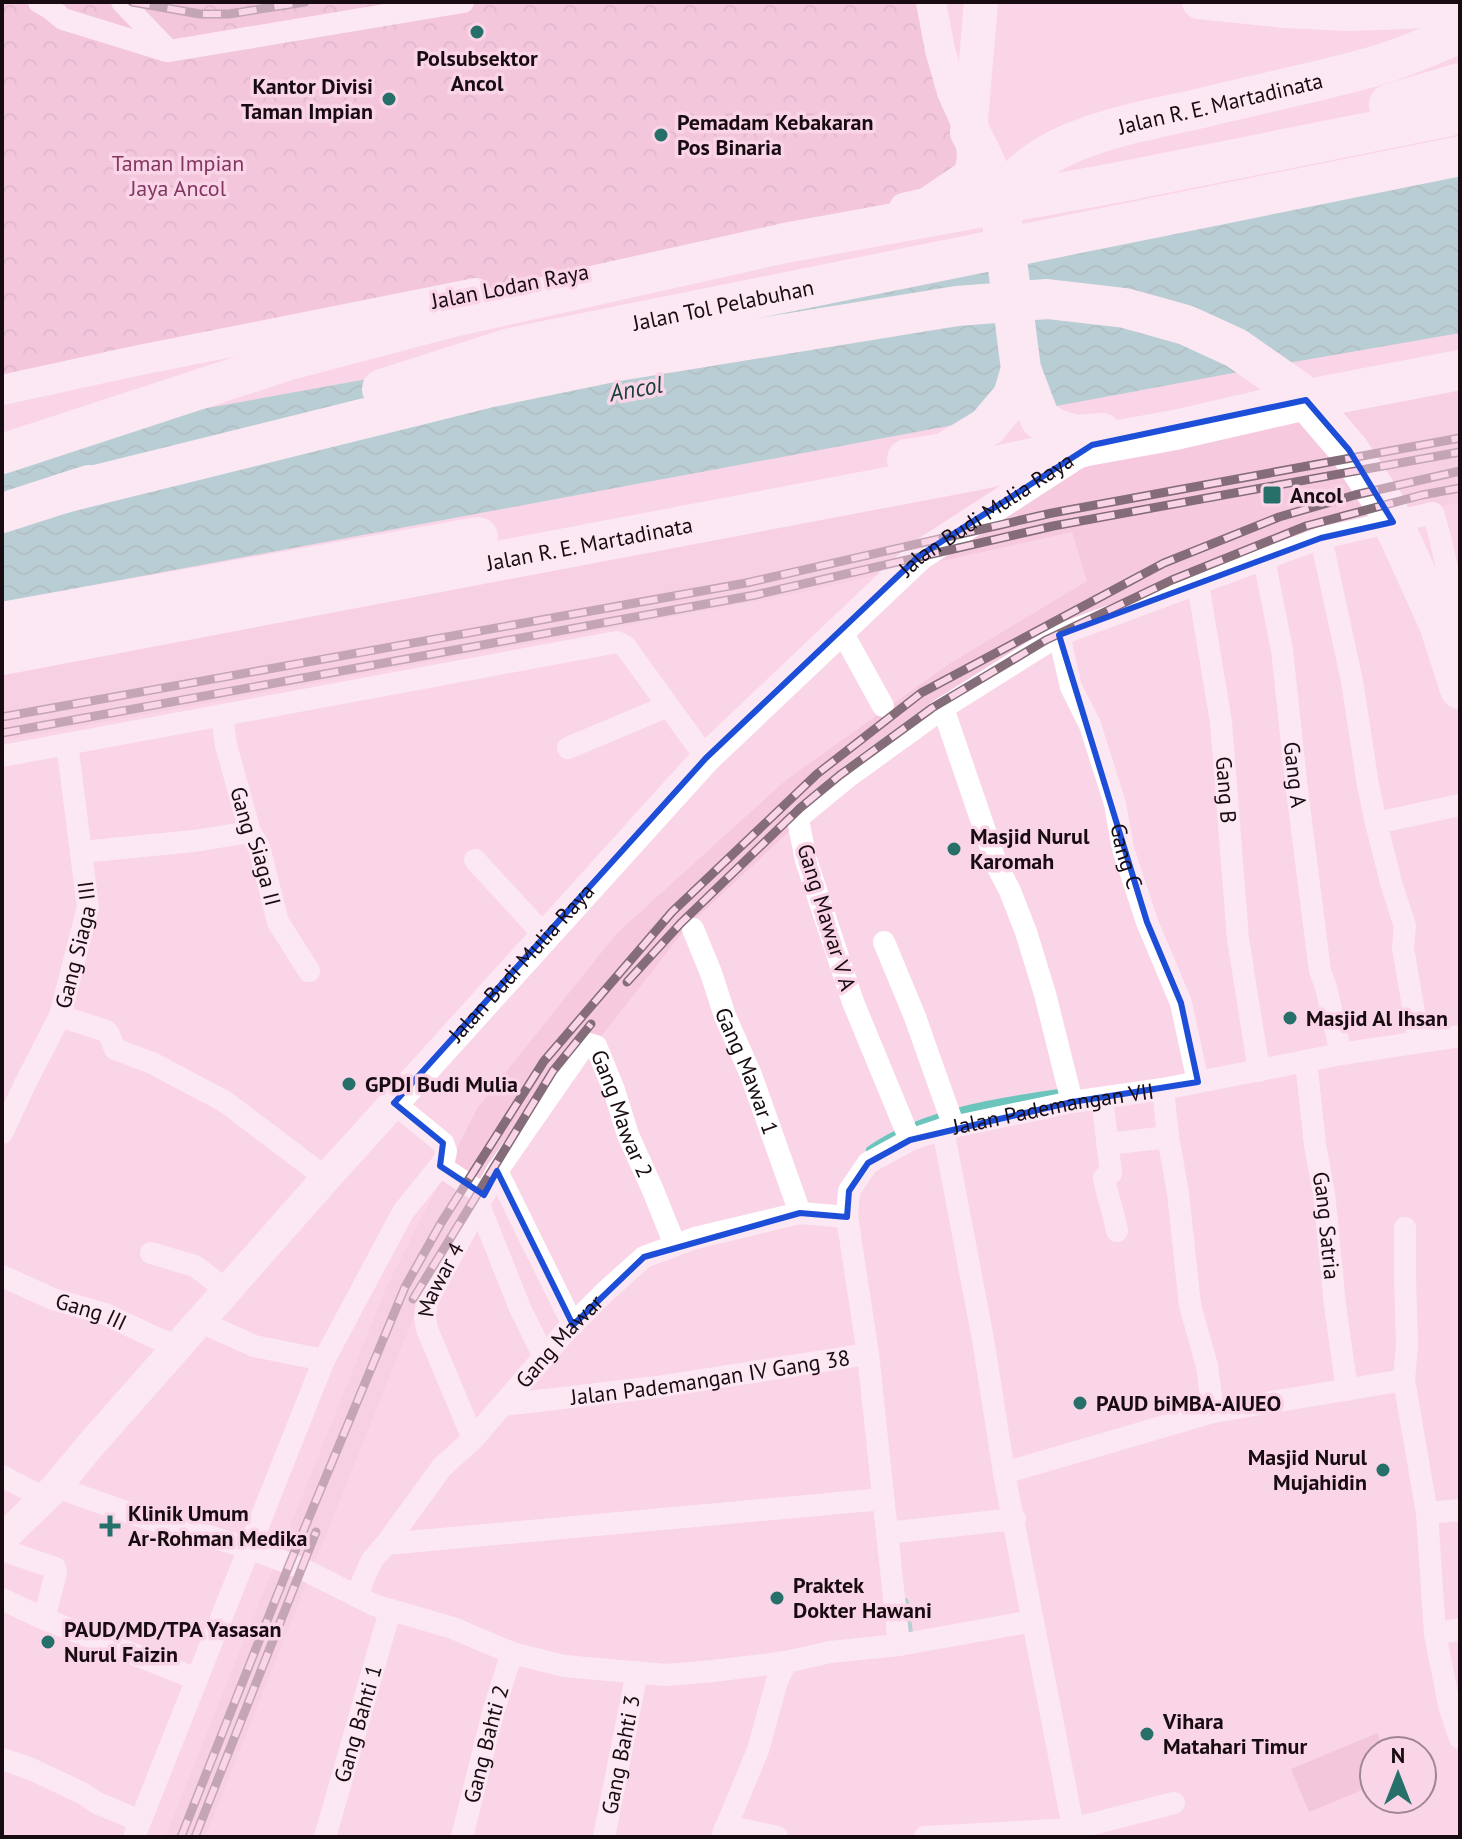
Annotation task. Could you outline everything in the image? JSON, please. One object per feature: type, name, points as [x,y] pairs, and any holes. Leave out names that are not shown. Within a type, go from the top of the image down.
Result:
[{"type":"highway","name":"Jalan R. E. Martadinata","points":[[1000,208],[1012,185],[1028,169],[1085,138],[1127,124],[1374,66],[1410,55],[1460,33]]},
{"type":"highway","points":[[1120,182],[1460,83]]},
{"type":"highway","name":"Jalan Tol Pelabuhan","points":[[2,454],[286,361],[453,317],[785,243],[1120,182],[1460,114]]},
{"type":"highway","name":"Jalan R. E. Martadinata","points":[[970,132],[990,170],[1000,208],[1021,369],[1040,419],[1074,435],[1175,430]]},
{"type":"highway","name":"Jalan Tol Pelabuhan","points":[[2,513],[510,348],[1460,156]]},
{"type":"highway","points":[[64,493],[487,388],[618,361],[957,306],[1047,299],[1125,308],[1186,325],[1236,348],[1299,392],[1349,450],[1385,505],[1439,624],[1460,689]]},
{"type":"highway","name":"Jalan R. E. Martadinata","points":[[2,622],[944,453],[987,427],[1013,396],[1021,369]]},
{"type":"highway","name":"Jalan R. E. Martadinata","points":[[2,655],[978,470],[1460,370]]},
{"type":"main road","points":[[970,132],[981,2]]},
{"type":"main road","points":[[1199,2],[1324,13],[1394,14],[1460,10]]},
{"type":"street","points":[[39,2],[63,19],[169,51],[463,2]]},
{"type":"street","points":[[122,2],[169,51]]},
{"type":"street","points":[[931,2],[952,92],[970,132]]},
{"type":"street","name":"Jalan Lodan Raya","points":[[2,390],[146,358],[926,203],[969,174],[972,158],[970,132]]},
{"type":"street","name":"Jalan Budi Mulia Raya","points":[[2,1539],[50,1493],[326,1178],[706,758],[919,556],[1092,445]]},
{"type":"street","points":[[1070,1093],[1026,932],[997,866],[943,708],[1059,635],[1321,538],[1433,513],[1460,627]]},
{"type":"street","points":[[1321,538],[1352,681],[1376,823],[1405,926],[1403,948],[1417,1031]]},
{"type":"street","name":"Gang A","points":[[1264,559],[1282,650],[1320,971],[1339,1046]]},
{"type":"street","name":"Gang B","points":[[1198,584],[1221,722],[1238,939],[1258,1062]]},
{"type":"street","points":[[841,630],[883,706]]},
{"type":"street","name":"Gang C","points":[[1059,635],[1073,693],[1090,725],[1115,804],[1123,849],[1147,922],[1181,1003],[1196,1074]]},
{"type":"street","points":[[2,756],[617,642],[625,646],[706,758]]},
{"type":"street","points":[[568,748],[668,706]]},
{"type":"street","name":"Gang Mawar V A","points":[[908,1133],[853,1002],[806,860],[798,820],[849,776],[943,708]]},
{"type":"street","name":"Gang Siaga II","points":[[222,715],[226,745],[250,832],[259,847],[278,922],[309,971]]},
{"type":"street","name":"Gang Siaga III","points":[[2,1133],[60,1016],[88,907],[67,744]]},
{"type":"street","points":[[1376,823],[1460,805]]},
{"type":"street","points":[[81,852],[250,832]]},
{"type":"street","points":[[475,860],[545,936]]},
{"type":"street","name":"Gang Mawar 1","points":[[693,929],[751,1075],[800,1213]]},
{"type":"street","points":[[884,942],[915,1017],[948,1122],[908,1133],[868,1163],[849,1191],[847,1217],[868,1354],[883,1499],[894,1533],[910,1643]]},
{"type":"street","points":[[60,1016],[106,1031],[115,1049],[152,1063],[224,1101],[326,1178]]},
{"type":"street","name":"Jalan Pademangan VII","points":[[1074,1833],[1004,1473],[948,1122],[1070,1093],[1102,1098],[1163,1089],[1196,1074],[1258,1062],[1306,1061],[1339,1046],[1417,1031],[1460,1036]]},
{"type":"street","name":"Gang Mawar 2","points":[[497,1171],[586,1043],[596,1046],[628,1135],[675,1245]]},
{"type":"street","name":"Gang Satria","points":[[1306,1061],[1347,1390]]},
{"type":"street","points":[[1163,1089],[1190,1305],[1207,1366],[1213,1412]]},
{"type":"street","points":[[1102,1098],[1111,1173],[1104,1178],[1117,1231]]},
{"type":"street","points":[[2,1759],[84,1794],[137,1829],[324,1360],[403,1212],[444,1161],[446,1151],[443,1143],[394,1103]]},
{"type":"street","points":[[1107,1144],[1168,1137]]},
{"type":"street","points":[[440,1166],[482,1200],[520,1308],[544,1357]]},
{"type":"street","points":[[497,1171],[573,1325]]},
{"type":"street","name":"Mawar 4","points":[[473,1439],[427,1329],[425,1317],[427,1301],[497,1171]]},
{"type":"street","name":"Gang Mawar","points":[[356,1596],[372,1560],[442,1467],[473,1439],[573,1325],[644,1257],[695,1238],[800,1213],[847,1217]]},
{"type":"street","points":[[1405,1228],[1407,1346],[1404,1380],[1427,1513],[1435,1634],[1450,1709],[1460,1738]]},
{"type":"street","points":[[151,1253],[195,1266],[228,1291]]},
{"type":"street","name":"Gang III","points":[[2,1276],[53,1299],[105,1314],[179,1346]]},
{"type":"street","points":[[201,1322],[254,1346],[324,1360]]},
{"type":"street","name":"Jalan Pademangan IV Gang 38","points":[[502,1405],[657,1387],[868,1354]]},
{"type":"street","points":[[1004,1473],[1213,1412],[1404,1380]]},
{"type":"street","points":[[2,1476],[50,1493],[249,1548],[301,1568],[390,1611],[453,1628],[512,1653],[564,1666],[666,1675],[782,1670],[830,1652],[910,1643],[1033,1621]]},
{"type":"street","points":[[386,1544],[883,1499]]},
{"type":"street","points":[[1427,1513],[1460,1510]]},
{"type":"street","points":[[894,1533],[1015,1519]]},
{"type":"street","points":[[2,1550],[55,1568],[44,1619]]},
{"type":"street","points":[[2,1599],[44,1619],[197,1679]]},
{"type":"street","name":"Gang Bahti 1","points":[[325,1837],[390,1611]]},
{"type":"street","points":[[1435,1634],[1460,1629]]},
{"type":"street","name":"Gang Bahti 2","points":[[462,1837],[494,1709],[512,1653]]},
{"type":"street","points":[[724,1833],[758,1750],[782,1670]]},
{"type":"street","name":"Gang Bahti 3","points":[[604,1837],[637,1672]]},
{"type":"street","points":[[925,1837],[1074,1833],[1174,1803]]},
{"type":"street","points":[[724,1833],[735,1828],[777,1837]]},
{"type":"highlighted area","points":[[1306,400],[1349,450],[1393,522],[1321,538],[1059,635],[1147,922],[1181,1003],[1198,1082],[1072,1102],[910,1140],[868,1163],[849,1191],[847,1217],[800,1213],[644,1257],[573,1325],[497,1171],[484,1195],[440,1166],[443,1143],[394,1103],[706,758],[919,556],[1092,445]]},
{"type":"shaded area","points":[[1460,370],[1460,503],[1373,519],[1172,591],[945,703],[841,783],[687,927],[497,1169],[420,1301],[205,1837],[165,1837],[386,1288],[478,1107],[617,933],[786,780],[949,664],[1087,581],[1072,532],[779,597],[2,741],[2,655]]},
{"type":"green space","name":"Taman Impian Jaya Ancol","points":[[2,2],[931,2],[972,158],[925,203],[2,390]]},
{"type":"green space","points":[[1358,1741],[1358,1792],[1309,1812],[1291,1769]]},
{"type":"water","points":[[1460,173],[1460,333],[2,602],[2,445],[977,269]]},
{"type":"waterway","points":[[870,1150],[891,1137],[939,1117],[990,1104],[1066,1092]]},
{"type":"waterway","points":[[905,1602],[910,1640]]},
{"type":"railway","points":[[132,2],[200,14],[229,14],[305,2]]},
{"type":"railway","points":[[2,717],[746,583],[1052,513],[1460,438]]},
{"type":"railway","points":[[2,733],[755,595],[1053,526],[1460,452]]},
{"type":"railway","points":[[181,1837],[290,1563],[405,1287],[441,1223],[544,1061],[672,912],[817,774],[921,693],[1164,563],[1279,517],[1355,495],[1460,471]]},
{"type":"railway","points":[[627,982],[681,923],[800,808],[840,775],[932,708],[1046,640],[1172,580],[1306,526],[1460,488]]},
{"type":"railway","points":[[413,1299],[553,1071],[591,1024]]},
{"type":"railway","points":[[195,1837],[316,1532]]},
{"type":"place","name":"Polsubsektor Ancol","points":[[477,32]]},
{"type":"place","name":"Kantor Divisi Taman Impian","points":[[389,99]]},
{"type":"place","name":"Pemadam Kebakaran Pos Binaria","points":[[661,135]]},
{"type":"place","name":"Ancol","points":[[1272,495]]},
{"type":"place","name":"Masjid Nurul Karomah","points":[[954,849]]},
{"type":"place","name":"Masjid Al Ihsan","points":[[1290,1018]]},
{"type":"place","name":"GPDI Budi Mulia","points":[[349,1084]]},
{"type":"place","name":"PAUD biMBA-AIUEO","points":[[1080,1403]]},
{"type":"place","name":"Masjid Nurul Mujahidin","points":[[1383,1470]]},
{"type":"place","name":"Klinik Umum Ar-Rohman Medika","points":[[110,1526]]},
{"type":"place","name":"Praktek Dokter Hawani","points":[[777,1598]]},
{"type":"place","name":"PAUD/MD/TPA Yasasan Nurul Faizin","points":[[48,1642]]},
{"type":"place","name":"Vihara Matahari Timur","points":[[1147,1734]]}]
